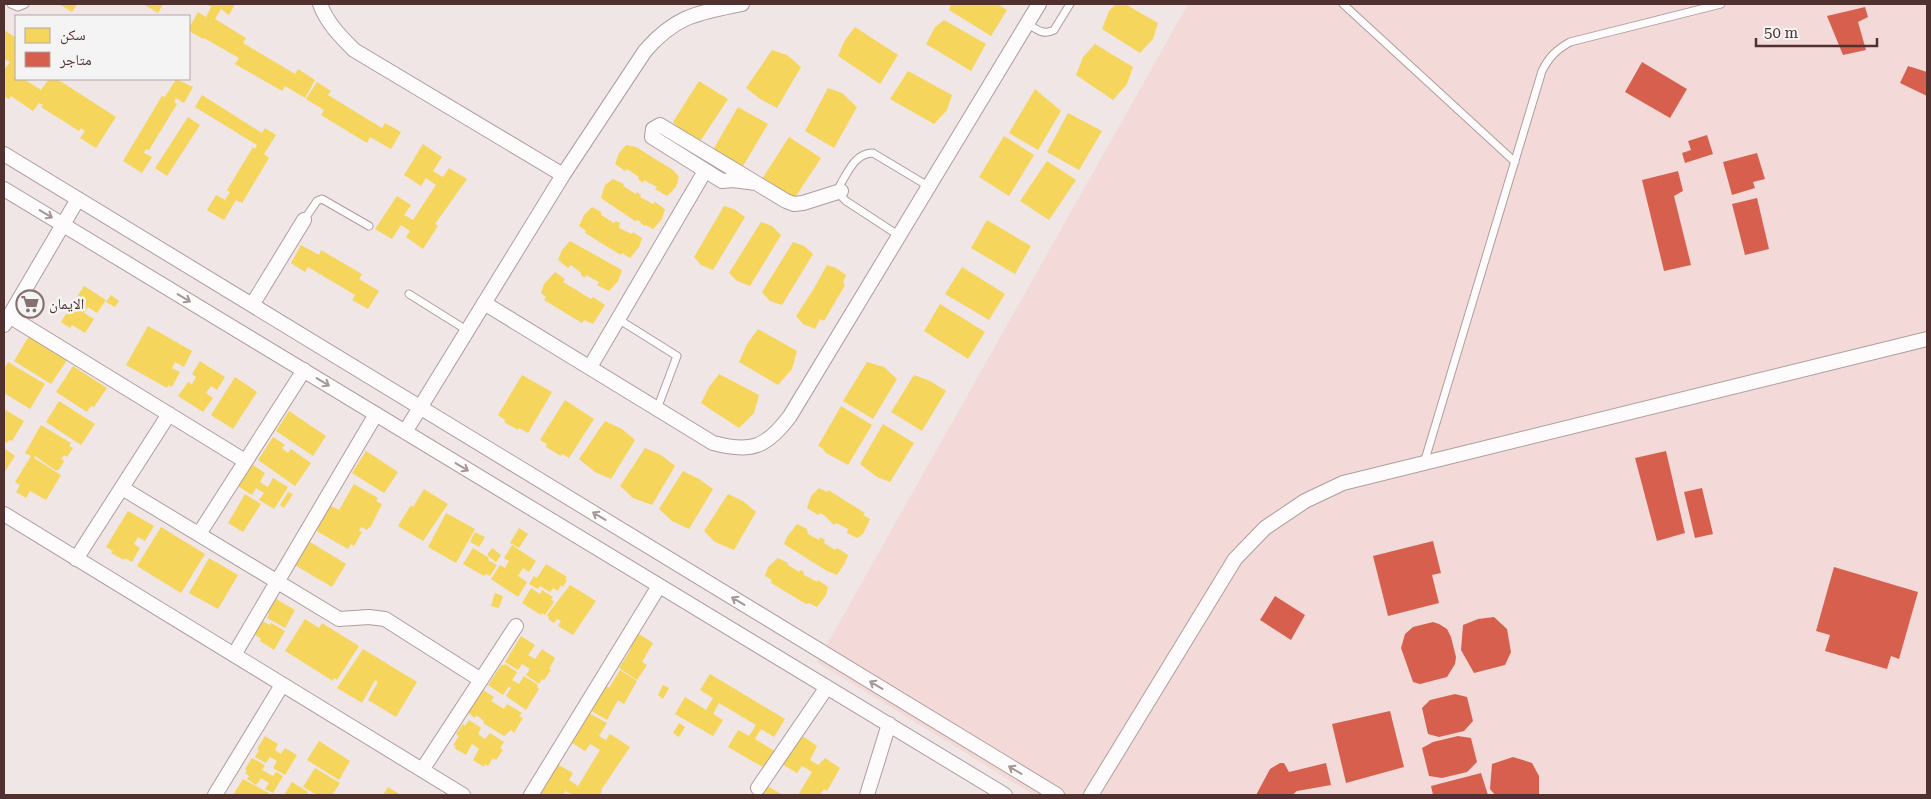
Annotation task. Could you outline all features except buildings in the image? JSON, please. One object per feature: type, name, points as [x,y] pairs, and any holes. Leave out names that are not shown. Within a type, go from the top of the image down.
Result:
[{"type":"street","points":[[320,4],[324,14],[337,33],[354,50],[564,175]]},
{"type":"street","points":[[405,432],[564,175],[645,51],[658,36],[674,24],[692,15],[742,4]]},
{"type":"street","points":[[484,303],[713,442],[734,448],[757,445],[776,434],[790,416],[1039,4]]},
{"type":"street","points":[[756,183],[733,180],[722,181],[652,137],[653,129],[660,125],[794,204],[840,191]]},
{"type":"street","points":[[692,163],[700,149]]},
{"type":"street","points":[[4,154],[1057,795]]},
{"type":"street","points":[[590,368],[706,171]]},
{"type":"street","points":[[4,189],[1005,795]]},
{"type":"street","points":[[78,199],[6,320],[169,414],[245,461]]},
{"type":"street","points":[[252,305],[304,220]]},
{"type":"street","points":[[1091,795],[1235,559],[1265,528],[1305,501],[1343,484],[1927,339]]},
{"type":"street","points":[[199,534],[304,370]]},
{"type":"street","points":[[76,559],[169,414]]},
{"type":"street","points":[[234,655],[376,414]]},
{"type":"street","points":[[122,488],[339,619],[369,617],[385,619],[481,680]]},
{"type":"street","points":[[4,514],[463,795]]},
{"type":"street","points":[[531,795],[658,586]]},
{"type":"street","points":[[422,770],[516,626]]},
{"type":"street","points":[[214,795],[282,685]]},
{"type":"street","points":[[758,788],[827,687]]},
{"type":"street","points":[[867,795],[889,724]]},
{"type":"lane","points":[[11,4],[18,7],[25,4]]},
{"type":"lane","points":[[1027,23],[1042,33],[1050,32],[1054,30],[1070,4]]},
{"type":"lane","points":[[1343,4],[1515,162]]},
{"type":"lane","points":[[1424,464],[1542,71],[1548,59],[1558,49],[1570,42],[1721,4]]},
{"type":"lane","points":[[898,235],[846,201],[840,191],[840,185],[857,158],[867,153],[873,153],[928,186]]},
{"type":"lane","points":[[304,220],[313,205],[322,199],[370,226]]},
{"type":"lane","points":[[409,294],[468,331]]},
{"type":"lane","points":[[618,319],[677,356],[657,409]]},
{"type":"shaded area","points":[[1188,4],[1927,4],[1927,795],[1034,795],[817,662]]},
{"type":"place","name":"الايمان","points":[[30,304]]}]
